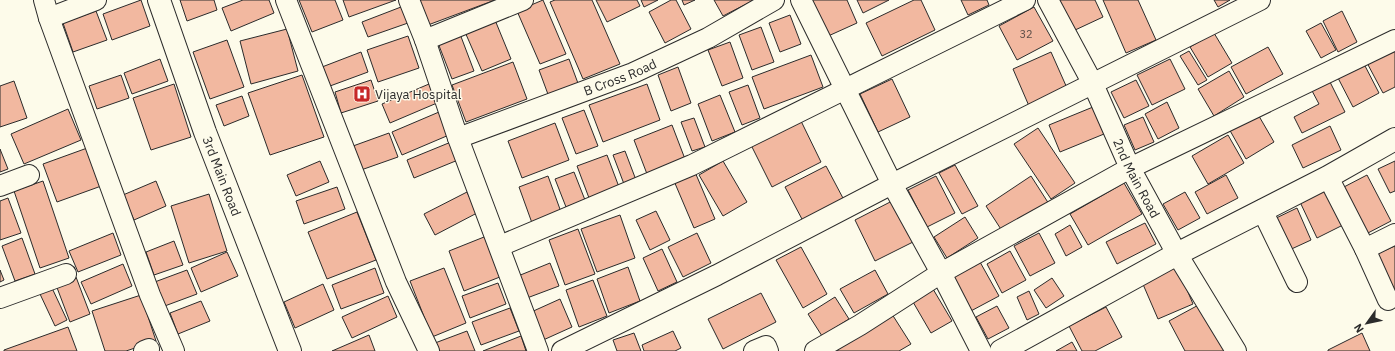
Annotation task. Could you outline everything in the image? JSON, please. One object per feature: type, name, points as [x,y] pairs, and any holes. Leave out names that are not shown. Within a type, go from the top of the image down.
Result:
[{"type":"street","points":[[96,0],[47,9],[150,295],[174,351]]},
{"type":"street","name":"3rd Main Road","points":[[159,0],[205,132],[290,351]]},
{"type":"street","points":[[286,0],[396,282],[429,351]]},
{"type":"street","points":[[408,0],[425,40],[458,138],[500,246],[538,351]]},
{"type":"street","points":[[425,40],[523,0]]},
{"type":"street","name":"B Cross Road","points":[[458,138],[633,72],[708,38],[774,0]]},
{"type":"street","points":[[801,0],[892,184],[941,273],[981,351]]},
{"type":"street","points":[[500,246],[692,165],[1025,0]]},
{"type":"street","name":"2nd Main Road","points":[[1048,0],[1094,84],[1130,168],[1177,254],[1236,351]]},
{"type":"street","points":[[562,351],[1260,0]]},
{"type":"street","points":[[815,351],[860,325],[941,273],[1130,168],[1395,40]]},
{"type":"street","points":[[1001,351],[1177,254],[1328,177],[1395,139]]},
{"type":"street","points":[[0,186],[29,175]]},
{"type":"street","points":[[1328,177],[1365,249],[1388,300]]},
{"type":"street","points":[[1262,210],[1297,282]]},
{"type":"street","points":[[1365,249],[1395,234]]},
{"type":"street","points":[[0,298],[66,274]]},
{"type":"street","points":[[754,351],[766,346],[768,351]]},
{"type":"building","points":[[141,0],[150,26],[112,40],[103,14]]},
{"type":"building","points":[[180,0],[214,0],[217,10],[187,21]]},
{"type":"building","points":[[243,0],[269,0],[274,13],[231,31],[222,8]]},
{"type":"building","points":[[299,0],[335,0],[343,20],[312,32]]},
{"type":"building","points":[[343,0],[396,0],[349,17]]},
{"type":"building","points":[[419,0],[495,0],[428,25]]},
{"type":"building","points":[[543,0],[566,54],[540,64],[517,11]]},
{"type":"building","points":[[555,0],[592,0],[620,64],[583,79],[550,2]]},
{"type":"building","points":[[596,0],[637,0],[640,6],[607,22]]},
{"type":"building","points":[[641,0],[658,0],[644,7]]},
{"type":"building","points":[[671,0],[676,0],[691,29],[665,43],[649,12]]},
{"type":"building","points":[[682,0],[695,0],[684,5]]},
{"type":"building","points":[[714,0],[752,0],[752,1],[723,16]]},
{"type":"building","points":[[809,0],[847,0],[857,23],[826,37]]},
{"type":"building","points":[[857,0],[889,0],[863,13]]},
{"type":"building","points":[[914,0],[921,0],[935,30],[882,56],[866,23]]},
{"type":"building","points":[[961,0],[987,0],[989,5],[968,15]]},
{"type":"building","points":[[1059,0],[1095,0],[1103,17],[1073,31]]},
{"type":"building","points":[[1103,0],[1138,0],[1156,40],[1126,53]]},
{"type":"building","points":[[1214,0],[1230,0],[1218,7]]},
{"type":"building","points":[[401,7],[408,23],[368,37],[362,22]]},
{"type":"building","points":[[1034,7],[1053,41],[1017,60],[999,26]]},
{"type":"building","points":[[96,11],[107,40],[73,52],[63,23]]},
{"type":"building","points":[[1342,11],[1357,42],[1338,52],[1323,21]]},
{"type":"building","points":[[790,15],[801,44],[780,52],[769,23]]},
{"type":"building","points":[[495,20],[511,59],[482,71],[465,32]]},
{"type":"building","points":[[1321,23],[1336,50],[1321,58],[1306,31]]},
{"type":"building","points":[[761,27],[774,62],[752,70],[739,35]]},
{"type":"building","points":[[287,29],[298,71],[251,84],[240,41]]},
{"type":"building","points":[[1214,33],[1232,63],[1208,77],[1190,47]]},
{"type":"building","points":[[460,34],[474,71],[452,79],[438,43]]},
{"type":"building","points":[[408,36],[419,68],[378,82],[367,50]]},
{"type":"building","points":[[227,40],[244,87],[210,99],[193,52]]},
{"type":"building","points":[[730,42],[743,78],[722,86],[708,50]]},
{"type":"building","points":[[1395,46],[1395,87],[1383,93],[1366,61]]},
{"type":"building","points":[[1268,47],[1283,74],[1246,94],[1231,67]]},
{"type":"building","points":[[1189,51],[1207,80],[1198,85],[1180,56]]},
{"type":"building","points":[[361,52],[368,72],[330,86],[322,67]]},
{"type":"building","points":[[1051,52],[1067,88],[1029,106],[1013,69]]},
{"type":"building","points":[[811,55],[823,87],[764,109],[752,77]]},
{"type":"building","points":[[160,59],[168,81],[132,94],[124,73]]},
{"type":"building","points":[[569,59],[579,86],[549,97],[539,70]]},
{"type":"building","points":[[1170,59],[1185,89],[1152,105],[1137,75]]},
{"type":"building","points":[[513,62],[527,99],[466,122],[452,85]]},
{"type":"building","points":[[1363,62],[1379,93],[1353,107],[1337,76]]},
{"type":"building","points":[[678,67],[691,103],[671,111],[658,75]]},
{"type":"building","points":[[1229,71],[1244,97],[1214,116],[1198,89]]},
{"type":"building","points":[[121,75],[129,98],[97,109],[89,86]]},
{"type":"building","points":[[302,75],[324,137],[270,155],[248,93]]},
{"type":"building","points":[[1328,78],[1345,112],[1302,133],[1294,117],[1319,104],[1310,87]]},
{"type":"building","points":[[892,79],[910,117],[878,132],[860,94]]},
{"type":"building","points":[[371,80],[378,101],[341,113],[335,92]]},
{"type":"building","points":[[1136,80],[1149,106],[1124,118],[1111,92]]},
{"type":"building","points":[[14,81],[27,118],[0,127],[0,86]]},
{"type":"building","points":[[174,84],[191,137],[151,150],[133,98]]},
{"type":"building","points":[[429,84],[437,103],[390,123],[382,104]]},
{"type":"building","points":[[647,84],[660,120],[603,142],[589,105]]},
{"type":"building","points":[[748,85],[760,118],[742,125],[729,92]]},
{"type":"building","points":[[720,95],[735,132],[712,141],[698,104]]},
{"type":"building","points":[[242,96],[249,116],[224,126],[216,105]]},
{"type":"building","points":[[1167,102],[1179,128],[1158,139],[1145,114]]},
{"type":"building","points":[[1093,107],[1104,134],[1060,152],[1049,125]]},
{"type":"building","points":[[68,109],[81,140],[24,164],[11,134]]},
{"type":"building","points":[[584,110],[598,146],[576,154],[562,118]]},
{"type":"building","points":[[1256,111],[1274,142],[1246,159],[1228,127]]},
{"type":"building","points":[[439,112],[449,135],[402,155],[392,132]]},
{"type":"building","points":[[1143,117],[1154,142],[1135,150],[1124,125]]},
{"type":"building","points":[[694,118],[705,147],[692,151],[681,122]]},
{"type":"building","points":[[801,121],[821,162],[772,187],[751,145]]},
{"type":"building","points":[[555,123],[569,160],[522,178],[508,141]]},
{"type":"building","points":[[672,125],[685,159],[647,174],[634,140]]},
{"type":"building","points":[[1330,126],[1341,150],[1303,168],[1292,145]]},
{"type":"building","points":[[1038,128],[1075,183],[1051,199],[1014,144]]},
{"type":"building","points":[[389,133],[398,157],[361,170],[353,146]]},
{"type":"building","points":[[1228,135],[1244,163],[1208,184],[1192,156]]},
{"type":"building","points":[[451,142],[458,160],[414,178],[407,160]]},
{"type":"building","points":[[90,147],[104,185],[57,202],[43,164]]},
{"type":"building","points":[[0,149],[8,169],[0,172]]},
{"type":"building","points":[[625,151],[636,180],[624,184],[613,155]]},
{"type":"building","points":[[607,155],[619,187],[589,198],[577,166]]},
{"type":"building","points":[[320,161],[329,182],[296,196],[287,175]]},
{"type":"building","points":[[723,161],[747,202],[723,216],[699,175]]},
{"type":"building","points":[[1395,161],[1395,191],[1390,193],[1378,169]]},
{"type":"building","points":[[955,165],[978,206],[962,214],[939,173]]},
{"type":"building","points":[[826,166],[844,200],[803,221],[785,187]]},
{"type":"building","points":[[574,172],[585,200],[566,207],[555,179]]},
{"type":"building","points":[[695,172],[715,219],[694,228],[674,181]]},
{"type":"building","points":[[1226,175],[1238,198],[1207,214],[1195,192]]},
{"type":"building","points":[[1367,175],[1391,221],[1366,234],[1342,188]]},
{"type":"building","points":[[548,176],[561,212],[532,223],[519,187]]},
{"type":"building","points":[[936,176],[955,213],[927,227],[908,190]]},
{"type":"building","points":[[1031,176],[1049,204],[1004,234],[986,206]]},
{"type":"building","points":[[43,181],[69,258],[40,268],[14,191]]},
{"type":"building","points":[[156,181],[166,206],[134,220],[123,195]]},
{"type":"building","points":[[1124,183],[1142,214],[1088,245],[1070,214]]},
{"type":"building","points":[[337,187],[345,209],[304,224],[296,201]]},
{"type":"building","points":[[1328,189],[1345,224],[1317,238],[1300,202]]},
{"type":"building","points":[[467,192],[477,213],[435,235],[424,214]]},
{"type":"building","points":[[1185,192],[1200,218],[1178,230],[1163,204]]},
{"type":"building","points":[[209,194],[227,251],[189,263],[171,206]]},
{"type":"building","points":[[8,198],[21,233],[0,240],[0,201]]},
{"type":"building","points":[[896,199],[917,240],[875,261],[855,220]]},
{"type":"building","points":[[1297,208],[1311,240],[1285,252],[1270,221]]},
{"type":"building","points":[[656,211],[670,240],[650,250],[636,220]]},
{"type":"building","points":[[357,212],[376,260],[327,279],[308,232]]},
{"type":"building","points":[[620,215],[635,258],[597,272],[581,229]]},
{"type":"building","points":[[965,217],[978,238],[947,258],[934,237]]},
{"type":"building","points":[[1145,223],[1156,244],[1117,264],[1106,242]]},
{"type":"building","points":[[1070,225],[1082,247],[1066,256],[1055,234]]},
{"type":"building","points":[[578,229],[595,274],[565,285],[549,240]]},
{"type":"building","points":[[113,233],[121,255],[78,272],[69,251]]},
{"type":"building","points":[[697,233],[711,263],[683,277],[668,247]]},
{"type":"building","points":[[1039,233],[1055,263],[1030,276],[1014,246]]},
{"type":"building","points":[[489,235],[505,275],[464,291],[449,251]]},
{"type":"building","points":[[22,238],[35,274],[15,281],[2,246]]},
{"type":"building","points":[[174,241],[183,265],[154,275],[146,252]]},
{"type":"building","points":[[1395,246],[1395,301],[1372,256]]},
{"type":"building","points":[[801,247],[827,294],[803,308],[776,260]]},
{"type":"building","points":[[662,249],[677,282],[658,291],[643,258]]},
{"type":"building","points":[[1010,251],[1026,280],[1002,293],[987,264]]},
{"type":"building","points":[[227,252],[238,276],[201,292],[191,268]]},
{"type":"building","points":[[980,262],[999,296],[969,312],[951,278]]},
{"type":"building","points":[[550,263],[559,286],[527,298],[518,276]]},
{"type":"building","points":[[123,264],[132,286],[91,304],[81,282]]},
{"type":"building","points":[[1177,266],[1193,304],[1158,319],[1142,282]]},
{"type":"building","points":[[628,267],[640,301],[609,313],[597,279]]},
{"type":"building","points":[[375,268],[384,293],[341,309],[332,285]]},
{"type":"building","points":[[444,268],[466,323],[432,337],[410,281]]},
{"type":"building","points":[[0,270],[4,280],[0,282]]},
{"type":"building","points":[[187,270],[197,294],[162,307],[152,283]]},
{"type":"building","points":[[875,270],[888,294],[854,313],[840,289]]},
{"type":"building","points":[[76,277],[90,314],[70,322],[56,285]]},
{"type":"building","points":[[1052,278],[1064,296],[1046,308],[1034,290]]},
{"type":"building","points":[[593,280],[607,316],[579,327],[566,290]]},
{"type":"building","points":[[498,283],[506,304],[470,318],[462,296]]},
{"type":"building","points":[[323,284],[334,310],[295,328],[284,302]]},
{"type":"building","points":[[52,288],[67,320],[55,326],[40,294]]},
{"type":"building","points":[[933,289],[952,321],[931,333],[913,302]]},
{"type":"building","points":[[1029,291],[1039,314],[1027,320],[1017,297]]},
{"type":"building","points":[[761,293],[776,322],[723,349],[708,319]]},
{"type":"building","points":[[141,295],[156,341],[126,351],[105,351],[92,311]]},
{"type":"building","points":[[388,296],[397,317],[352,338],[342,317]]},
{"type":"building","points":[[835,297],[849,319],[822,336],[808,314]]},
{"type":"building","points":[[560,299],[572,327],[541,341],[529,313]]},
{"type":"building","points":[[201,301],[210,321],[178,334],[170,313]]},
{"type":"building","points":[[1204,302],[1230,351],[1185,351],[1169,321]]},
{"type":"building","points":[[997,306],[1009,328],[988,339],[976,317]]},
{"type":"building","points":[[1106,307],[1122,337],[1095,351],[1082,351],[1069,326]]},
{"type":"building","points":[[510,308],[519,331],[481,345],[472,322]]},
{"type":"building","points":[[890,311],[911,344],[899,351],[838,351],[835,346]]},
{"type":"building","points":[[68,327],[77,351],[4,351],[4,350]]},
{"type":"building","points":[[467,331],[475,351],[438,351],[435,343]]},
{"type":"building","points":[[673,331],[681,348],[675,351],[644,351],[642,345]]},
{"type":"building","points":[[634,333],[641,351],[617,351],[613,340]]},
{"type":"building","points":[[1362,333],[1370,351],[1328,351],[1328,350]]},
{"type":"building","points":[[369,335],[375,351],[332,351]]},
{"type":"building","points":[[521,336],[526,351],[483,351]]},
{"type":"building","points":[[1072,342],[1077,351],[1056,351]]},
{"type":"place","name":"Vijaya Hospital","points":[[362,94]]}]
